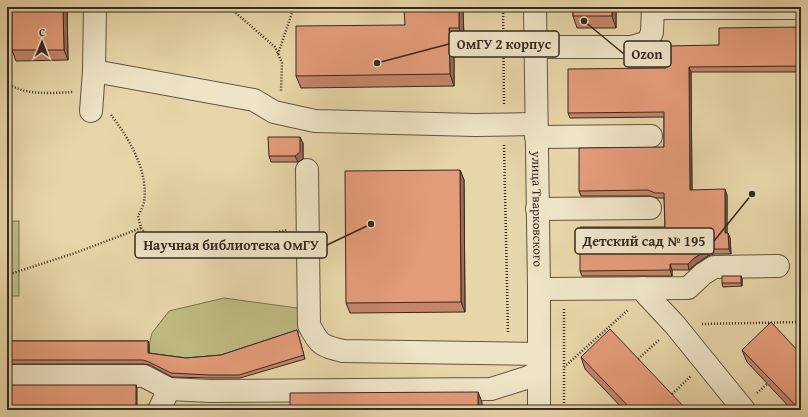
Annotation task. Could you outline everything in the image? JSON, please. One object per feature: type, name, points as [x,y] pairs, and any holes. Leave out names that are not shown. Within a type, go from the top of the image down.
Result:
[{"type":"street","points":[[94,7],[94,72],[101,113]]},
{"type":"street","name":"улица Тварковского","points":[[535,7],[540,410]]},
{"type":"street","points":[[535,47],[632,47],[648,42],[652,32],[652,7],[801,8]]},
{"type":"street","points":[[94,72],[254,100],[274,112],[315,121],[504,125],[536,130],[651,136]]},
{"type":"street","points":[[7,376],[144,376],[169,389],[210,391],[491,389],[529,377],[539,363],[508,354],[343,351],[326,347],[315,338],[309,325],[307,170]]},
{"type":"street","points":[[537,209],[650,208]]},
{"type":"street","points":[[539,289],[563,288],[644,291],[688,288],[703,274],[714,267],[778,266]]},
{"type":"street","points":[[644,291],[675,325],[744,410]]},
{"type":"street","points":[[159,410],[169,389]]},
{"type":"path","points":[[229,7],[275,47],[282,64],[280,105],[274,112]]},
{"type":"path","points":[[278,54],[294,7]]},
{"type":"path","points":[[504,7],[504,125],[508,354]]},
{"type":"path","points":[[7,84],[12,87],[37,93],[74,92]]},
{"type":"path","points":[[101,113],[118,124],[130,143],[141,169],[145,188],[144,204],[138,216],[141,228],[151,241],[169,250],[197,252],[234,242],[308,228]]},
{"type":"path","points":[[7,275],[75,253],[141,228]]},
{"type":"path","points":[[563,288],[564,410]]},
{"type":"path","points":[[564,367],[644,291]]},
{"type":"path","points":[[635,363],[675,325],[801,322]]},
{"type":"path","points":[[668,398],[706,362]]},
{"type":"shaded area","points":[[7,221],[19,221],[19,296],[7,296]]},
{"type":"shaded area","points":[[224,298],[297,308],[302,318],[302,326],[298,333],[222,358],[187,361],[149,356],[149,345],[152,333],[169,311]]},
{"type":"building","points":[[12,7],[63,7],[64,50],[12,50]]},
{"type":"building","points":[[404,7],[459,7],[459,28],[449,28],[450,74],[296,76],[296,26],[405,25]]},
{"type":"building","points":[[573,7],[612,7],[612,16],[573,16]]},
{"type":"building","points":[[801,27],[801,66],[689,67],[690,190],[725,189],[725,233],[728,233],[729,249],[712,249],[706,251],[694,258],[688,264],[670,264],[670,270],[580,271],[580,227],[665,227],[664,193],[655,193],[648,190],[579,191],[579,148],[664,147],[664,112],[568,113],[568,69],[666,68],[666,46],[719,45],[719,28]]},
{"type":"building","points":[[268,137],[300,137],[300,152],[295,156],[269,156]]},
{"type":"building","points":[[460,170],[461,302],[346,303],[345,171]]},
{"type":"building","points":[[722,276],[741,276],[741,283],[722,283]]},
{"type":"building","points":[[771,322],[801,354],[801,410],[742,350]]},
{"type":"building","points":[[610,329],[685,408],[683,410],[632,410],[581,357]]},
{"type":"building","points":[[297,330],[304,355],[239,375],[171,373],[143,360],[7,360],[7,341],[148,341],[148,353],[186,358],[221,355]]},
{"type":"building","points":[[7,385],[136,385],[136,410],[7,410]]},
{"type":"building","points":[[478,392],[478,410],[290,410],[290,393]]},
{"type":"place","name":"Ozon","points":[[584,21]]},
{"type":"place","name":"ОмГУ 2 корпус","points":[[377,63]]},
{"type":"place","name":"Детский сад № 195","points":[[752,194]]},
{"type":"place","name":"Научная библиотека ОмГУ","points":[[371,224]]}]
